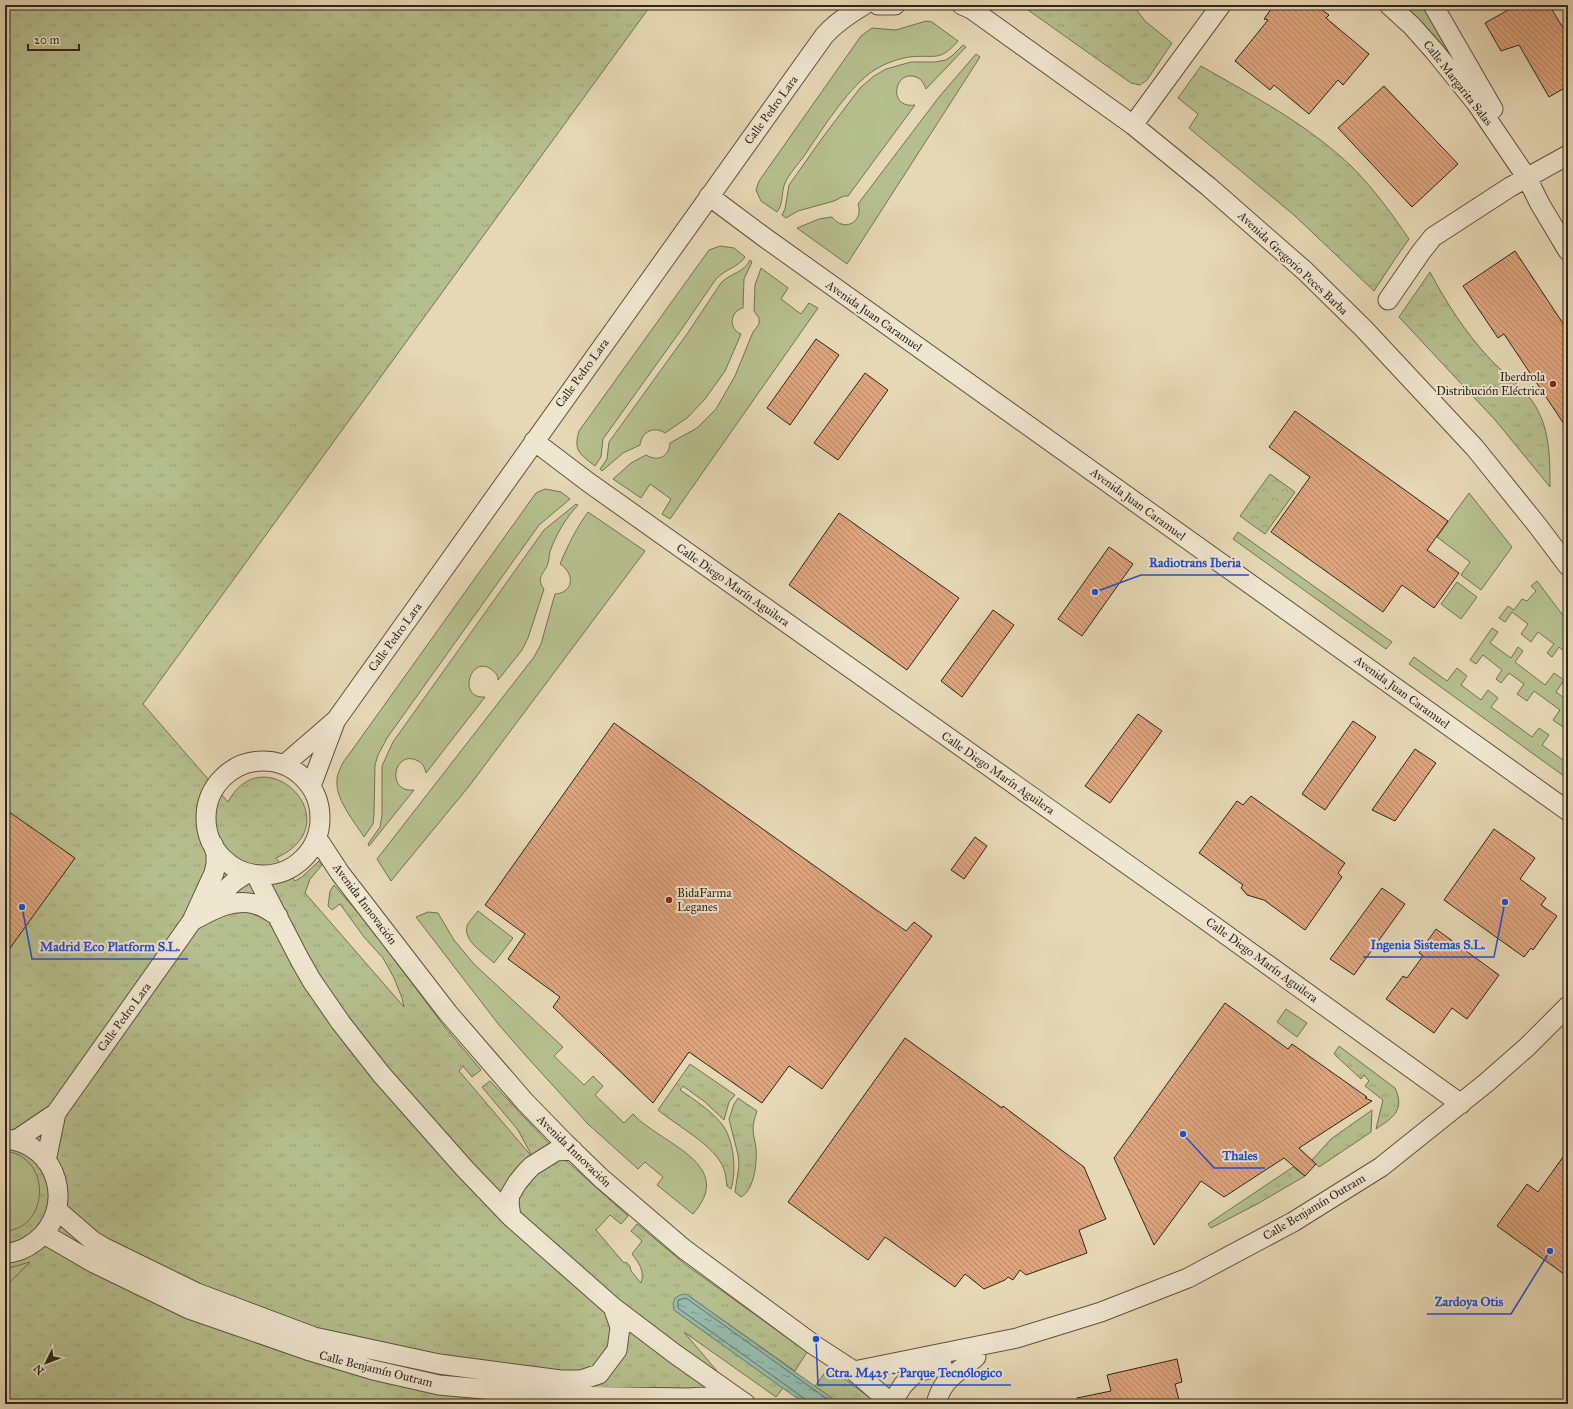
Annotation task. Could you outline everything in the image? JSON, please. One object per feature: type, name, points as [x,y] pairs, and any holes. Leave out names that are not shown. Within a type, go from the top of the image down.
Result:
[{"type":"street","name":"Calle Pedro Lara","points":[[831,28],[837,5]]},
{"type":"street","name":"Calle Pedro Lara","points":[[284,765],[336,720],[709,196],[831,28],[850,13],[864,5]]},
{"type":"street","points":[[878,5],[895,5]]},
{"type":"street","points":[[1133,125],[1221,5]]},
{"type":"street","name":"Calle Margarita Salas","points":[[1389,5],[1412,26],[1477,104],[1523,172]]},
{"type":"street","name":"Calle Margarita Salas","points":[[1433,5],[1506,131],[1523,172],[1568,252]]},
{"type":"street","name":"Avenida Gregorio Peces Barba","points":[[967,6],[1133,125],[1203,182],[1306,271],[1364,329],[1475,448],[1568,566]]},
{"type":"street","points":[[1388,300],[1421,252],[1433,238],[1523,172],[1568,154]]},
{"type":"street","name":"Avenida Juan Caramuel","points":[[709,196],[764,237],[1568,811]]},
{"type":"street","name":"Calle Diego Marín Aguilera","points":[[534,441],[588,482],[1200,916],[1461,1104]]},
{"type":"street","name":"Calle Pedro Lara","points":[[311,786],[336,720]]},
{"type":"street","points":[[272,761],[284,765],[299,773],[311,786],[319,803],[321,820],[317,838],[312,850],[293,867],[282,872],[269,875],[251,874],[227,862],[219,854],[208,833],[206,822],[207,811],[212,794],[221,780],[229,772],[249,762],[272,761]]},
{"type":"street","name":"Avenida Innovación","points":[[317,838],[340,873],[448,1013],[525,1102],[573,1150],[641,1213],[684,1249],[814,1345],[854,1371],[891,1404]]},
{"type":"street","name":"Calle Pedro Lara","points":[[46,1161],[56,1113],[192,921],[214,873],[216,854],[213,844]]},
{"type":"street","name":"Calle Pedro Lara","points":[[192,921],[230,885],[251,874]]},
{"type":"street","points":[[251,874],[278,916],[312,981],[381,1074],[455,1159],[511,1217],[613,1307],[740,1400]]},
{"type":"street","points":[[192,921],[217,907],[239,902],[256,904],[278,916]]},
{"type":"street","name":"Calle Benjamín Outram","points":[[854,1371],[1016,1338],[1101,1312],[1188,1278],[1293,1222],[1381,1167],[1461,1104],[1527,1047],[1568,1006]]},
{"type":"street","name":"Calle Pedro Lara","points":[[10,1139],[56,1113]]},
{"type":"street","points":[[5,1253],[11,1253],[29,1246],[44,1234],[52,1223],[57,1210],[59,1195],[57,1181],[46,1161],[32,1147],[10,1139]]},
{"type":"street","points":[[511,1217],[509,1203],[510,1195],[526,1172],[532,1166],[556,1151],[573,1150]]},
{"type":"street","name":"Calle Benjamín Outram","points":[[57,1210],[93,1241],[197,1293],[314,1337],[439,1364],[561,1380],[581,1380],[599,1374],[617,1350],[620,1327],[613,1307]]},
{"type":"street","name":"Calle Benjamín Outram","points":[[44,1234],[94,1263],[189,1309],[310,1352],[373,1370],[439,1385],[561,1396],[740,1400]]},
{"type":"street","name":"Calle Benjamín Outram","points":[[891,1404],[903,1385],[915,1372],[976,1357],[1016,1338]]},
{"type":"street","points":[[936,1404],[945,1381],[976,1357]]},
{"type":"green space","points":[[5,5],[651,5],[143,704],[228,802],[244,783],[262,777],[280,781],[295,791],[305,807],[306,825],[298,843],[276,858],[295,881],[302,877],[319,861],[322,865],[310,879],[305,893],[404,1007],[394,978],[383,958],[364,937],[340,904],[332,910],[328,906],[330,891],[334,885],[366,922],[444,1026],[481,1070],[472,1077],[463,1066],[459,1071],[533,1158],[518,1130],[482,1087],[490,1081],[562,1157],[628,1216],[621,1224],[610,1215],[596,1230],[595,1229],[624,1263],[626,1262],[630,1266],[631,1271],[641,1283],[642,1271],[632,1254],[642,1241],[631,1231],[637,1224],[686,1265],[807,1352],[795,1371],[686,1294],[674,1310],[783,1388],[776,1397],[684,1332],[745,1404],[5,1404]]},
{"type":"green space","points":[[1021,5],[1133,5],[1145,21],[1172,43],[1147,80],[1140,85],[1131,83]]},
{"type":"green space","points":[[1401,5],[1424,5],[1465,76]]},
{"type":"green space","points":[[926,21],[932,22],[958,41],[941,55],[899,59],[870,73],[843,101],[789,176],[784,186],[781,205],[777,212],[761,201],[756,190],[759,181],[861,36],[872,28],[896,30]]},
{"type":"green space","points":[[963,45],[966,47],[926,89],[921,80],[916,77],[908,76],[899,83],[897,96],[900,101],[906,105],[915,105],[848,196],[798,211],[786,218],[782,215],[785,209],[789,185],[860,88],[874,76],[886,69],[911,62],[935,62],[946,60]]},
{"type":"green space","points":[[976,54],[980,57],[847,264],[797,228],[819,219],[832,217],[837,222],[847,225],[856,220],[859,210],[858,204],[939,97]]},
{"type":"green space","points":[[1201,66],[1280,112],[1318,138],[1353,168],[1368,184],[1396,220],[1409,239],[1374,291],[1294,215],[1189,128],[1198,114],[1178,98]]},
{"type":"green space","points":[[720,246],[734,248],[745,257],[716,279],[603,439],[601,457],[595,466],[579,452],[577,448],[579,431],[709,250]]},
{"type":"green space","points":[[750,260],[752,262],[744,279],[743,308],[735,313],[732,320],[734,328],[741,334],[725,371],[705,399],[687,418],[665,433],[657,430],[649,431],[643,436],[640,445],[623,453],[602,471],[600,469],[607,459],[609,442],[687,334],[721,283],[728,277],[741,270]]},
{"type":"green space","points":[[761,268],[788,288],[781,299],[801,314],[809,303],[818,308],[670,519],[662,514],[671,499],[650,484],[641,498],[613,479],[631,463],[646,455],[659,458],[665,455],[668,452],[670,443],[697,428],[716,409],[735,376],[753,332],[759,324],[759,318],[754,311],[755,285]]},
{"type":"green space","points":[[1430,272],[1443,295],[1472,339],[1490,359],[1521,388],[1536,407],[1541,416],[1547,436],[1550,487],[1496,421],[1399,317]]},
{"type":"green space","points":[[1270,474],[1295,492],[1265,534],[1240,516]]},
{"type":"green space","points":[[545,489],[561,492],[570,499],[539,525],[387,738],[378,755],[375,765],[373,824],[364,837],[348,814],[339,796],[337,778],[342,765],[536,493]]},
{"type":"green space","points":[[1469,493],[1512,547],[1481,590],[1461,575],[1470,562],[1437,537]]},
{"type":"green space","points":[[576,504],[578,505],[562,526],[550,551],[548,564],[540,579],[544,589],[528,638],[522,650],[498,680],[494,671],[484,666],[477,668],[472,672],[469,685],[471,692],[476,696],[485,697],[426,773],[421,763],[418,761],[410,759],[403,760],[399,765],[396,772],[396,779],[399,785],[405,789],[414,790],[369,846],[368,844],[380,827],[382,815],[382,766],[393,742],[544,530]]},
{"type":"green space","points":[[588,512],[645,551],[470,785],[391,881],[377,859],[534,657],[541,644],[555,594],[561,593],[569,586],[570,577],[568,572],[560,564],[572,537]]},
{"type":"green space","points":[[1238,532],[1392,642],[1386,649],[1233,539]]},
{"type":"green space","points":[[1537,581],[1568,622],[1568,654],[1559,647],[1552,657],[1547,653],[1554,644],[1538,632],[1531,642],[1521,634],[1528,624],[1512,612],[1505,622],[1499,618],[1508,606],[1514,610],[1522,599],[1527,601],[1536,591],[1531,586]]},
{"type":"green space","points":[[1457,582],[1477,597],[1461,619],[1441,604]]},
{"type":"green space","points":[[1492,628],[1498,632],[1490,643],[1511,658],[1518,647],[1523,651],[1515,662],[1545,685],[1554,673],[1564,680],[1556,692],[1568,701],[1568,720],[1563,727],[1553,720],[1560,710],[1534,691],[1527,701],[1517,694],[1524,684],[1509,673],[1501,683],[1496,679],[1502,670],[1483,655],[1476,664],[1470,660]]},
{"type":"green space","points":[[1414,657],[1447,681],[1457,668],[1467,676],[1461,685],[1481,700],[1488,690],[1498,698],[1491,707],[1532,737],[1539,728],[1549,735],[1542,745],[1563,760],[1568,754],[1568,779],[1409,664]]},
{"type":"green space","points":[[478,911],[513,938],[494,963],[470,941],[467,935],[466,930],[468,924]]},
{"type":"green space","points":[[428,912],[438,913],[454,940],[474,964],[563,1047],[554,1056],[584,1085],[593,1076],[603,1086],[595,1095],[624,1123],[633,1114],[643,1123],[685,1152],[696,1162],[703,1173],[706,1185],[703,1199],[693,1214],[657,1185],[663,1177],[645,1162],[638,1169],[588,1124],[527,1057],[499,1025],[416,917]]},
{"type":"green space","points":[[1286,1009],[1307,1023],[1297,1037],[1277,1022]]},
{"type":"green space","points":[[1339,1046],[1395,1088],[1399,1102],[1396,1112],[1393,1117],[1376,1129],[1383,1100],[1365,1086],[1369,1081],[1364,1075],[1361,1079],[1334,1054]]},
{"type":"green space","points":[[690,1064],[735,1095],[729,1102],[724,1120],[705,1102],[683,1086],[680,1090],[707,1109],[717,1118],[725,1129],[729,1137],[734,1164],[731,1189],[727,1186],[723,1167],[719,1159],[712,1151],[658,1110]]},
{"type":"green space","points":[[738,1098],[757,1111],[753,1127],[756,1148],[754,1175],[749,1188],[741,1197],[735,1192],[739,1165],[729,1119],[734,1104]]},
{"type":"green space","points":[[1372,1110],[1371,1132],[1319,1167],[1312,1160],[1331,1139]]},
{"type":"green space","points":[[5,1151],[21,1156],[31,1166],[38,1178],[40,1192],[37,1206],[30,1218],[20,1227],[5,1231]]},
{"type":"green space","points":[[1293,1167],[1305,1176],[1259,1203],[1211,1228],[1208,1224]]},
{"type":"green space","points":[[30,1262],[5,1287],[5,1269]]},
{"type":"green space","points":[[829,1367],[874,1401],[875,1404],[840,1404],[815,1386]]},
{"type":"water","points":[[686,1294],[840,1404],[805,1404],[674,1310],[673,1304],[675,1298]]},
{"type":"building","points":[[1274,5],[1315,5],[1329,15],[1326,18],[1369,54],[1343,85],[1338,80],[1309,114],[1274,85],[1270,90],[1235,61],[1268,20],[1264,19]]},
{"type":"building","points":[[1517,5],[1549,5],[1568,36],[1568,86],[1549,97],[1519,45],[1501,51],[1485,23]]},
{"type":"building","points":[[1384,86],[1458,164],[1412,207],[1338,128]]},
{"type":"building","name":"Iberdrola Distribución Eléctrica","points":[[1515,251],[1568,331],[1568,430],[1504,334],[1498,338],[1463,286]]},
{"type":"building","points":[[816,339],[839,355],[790,425],[767,408]]},
{"type":"building","points":[[865,373],[888,390],[838,460],[814,443]]},
{"type":"building","points":[[1295,411],[1448,521],[1427,550],[1459,573],[1434,608],[1402,585],[1383,612],[1271,532],[1310,477],[1269,447]]},
{"type":"building","points":[[839,513],[959,598],[907,670],[789,585]]},
{"type":"building","points":[[1109,547],[1133,564],[1082,636],[1058,619]]},
{"type":"building","points":[[993,610],[1014,625],[962,697],[941,681]]},
{"type":"building","points":[[1138,714],[1162,731],[1110,803],[1085,786]]},
{"type":"building","points":[[1353,721],[1376,737],[1325,810],[1302,794]]},
{"type":"building","name":"BidaFarma Leganes","points":[[614,723],[906,931],[914,922],[932,936],[822,1089],[789,1066],[762,1103],[689,1052],[653,1103],[553,1007],[560,997],[508,959],[525,934],[485,905]]},
{"type":"building","points":[[1415,749],[1436,763],[1395,821],[1372,810]]},
{"type":"building","points":[[1251,796],[1345,863],[1338,873],[1342,877],[1305,930],[1264,900],[1247,895],[1241,888],[1243,885],[1199,853],[1237,801],[1243,805]]},
{"type":"building","points":[[5,809],[75,858],[5,955]]},
{"type":"building","points":[[1494,829],[1535,858],[1520,879],[1546,898],[1541,905],[1557,916],[1533,950],[1531,948],[1524,957],[1444,900]]},
{"type":"building","points":[[975,837],[987,846],[964,879],[951,870]]},
{"type":"building","points":[[1382,888],[1405,904],[1354,975],[1330,959]]},
{"type":"building","points":[[1436,929],[1499,975],[1467,1019],[1452,1008],[1434,1033],[1386,999],[1403,976],[1407,978],[1423,956],[1419,953]]},
{"type":"building","points":[[1225,1003],[1288,1049],[1292,1044],[1367,1097],[1365,1098],[1372,1101],[1299,1148],[1316,1164],[1305,1176],[1284,1158],[1224,1197],[1201,1181],[1154,1245],[1114,1158]]},
{"type":"building","points":[[905,1038],[1002,1108],[1003,1106],[1084,1167],[1106,1219],[1079,1230],[1087,1253],[1026,1275],[1020,1270],[1013,1280],[1008,1277],[1005,1280],[984,1289],[965,1274],[955,1287],[885,1237],[868,1260],[788,1202]]},
{"type":"building","points":[[1568,1150],[1568,1277],[1497,1226],[1527,1184],[1538,1192]]},
{"type":"building","points":[[1177,1359],[1182,1382],[1175,1384],[1180,1404],[1077,1404],[1077,1398],[1111,1391],[1107,1375]]},
{"type":"place","name":"Iberdrola Distribución Eléctrica","points":[[1553,384]]},
{"type":"place","name":"Radiotrans Iberia","points":[[1095,592]]},
{"type":"place","name":"BidaFarma Leganes","points":[[669,900]]},
{"type":"place","name":"Ingenia Sistemas S.L.","points":[[1505,902]]},
{"type":"place","name":"Madrid Eco Platform S.L.","points":[[22,907]]},
{"type":"place","name":"Thales","points":[[1183,1134]]},
{"type":"place","name":"Zardoya Otis","points":[[1550,1251]]},
{"type":"place","name":"Ctra. M425 - Parque Tecnólogico","points":[[816,1339]]}]
